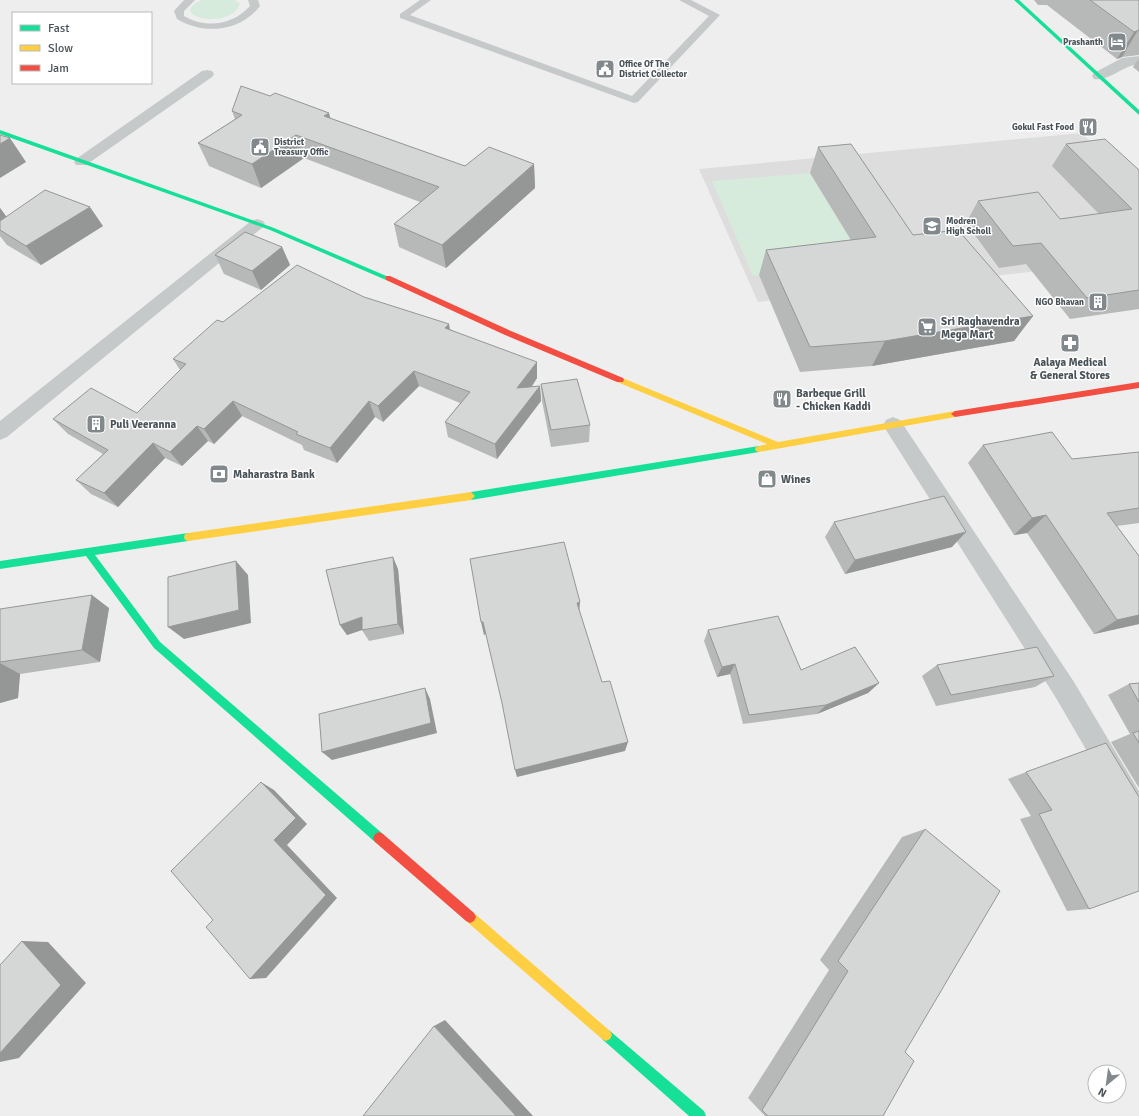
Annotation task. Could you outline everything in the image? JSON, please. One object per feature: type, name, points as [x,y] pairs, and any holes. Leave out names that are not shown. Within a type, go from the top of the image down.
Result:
[{"type":"street","points":[[1016,0],[1139,113]]},
{"type":"street","points":[[1099,76],[1127,61],[1139,60]]},
{"type":"street","points":[[81,162],[207,74]]},
{"type":"street","points":[[0,132],[257,224],[434,298],[508,333],[779,446]]},
{"type":"street","points":[[0,432],[257,224]]},
{"type":"street","points":[[0,564],[512,490],[779,446],[893,424],[1139,385]]},
{"type":"street","points":[[893,424],[1065,690],[1139,816]]},
{"type":"street","points":[[88,552],[157,645],[699,1116]]},
{"type":"lane","points":[[190,0],[179,10],[180,17],[186,22],[197,26],[212,26],[241,19],[250,13],[255,6],[253,0]]},
{"type":"lane","points":[[426,0],[403,16],[634,100],[715,15],[684,0]]},
{"type":"shaded area","name":"Modren High Scholl","points":[[1082,133],[1139,192],[1139,260],[758,302],[699,169]]},
{"type":"green space","points":[[202,0],[235,0],[240,4],[237,10],[232,14],[218,19],[210,19],[196,16],[191,13],[190,9],[194,4]]},
{"type":"green space","points":[[810,173],[865,264],[753,276],[712,181]]},
{"type":"building","points":[[1090,0],[1139,0],[1139,30],[1134,32]]},
{"type":"building","points":[[241,86],[270,96],[275,93],[329,113],[324,116],[465,166],[489,147],[534,164],[442,245],[394,224],[439,187],[296,135],[252,164],[198,143],[242,115],[232,111]]},
{"type":"building","points":[[0,135],[10,138],[0,144]]},
{"type":"building","points":[[1105,139],[1139,170],[1139,290],[1087,298],[1041,243],[1013,246],[978,201],[1038,192],[1060,219],[1132,209],[1066,144]]},
{"type":"building","points":[[851,144],[913,235],[958,230],[1033,316],[885,341],[810,347],[766,250],[876,237],[818,147]]},
{"type":"building","points":[[45,190],[90,207],[26,246],[0,230],[0,221]]},
{"type":"building","points":[[245,232],[282,247],[252,271],[215,255]]},
{"type":"building","points":[[297,265],[364,297],[449,324],[445,328],[537,362],[517,388],[540,386],[495,444],[445,422],[470,392],[414,371],[378,406],[369,401],[330,448],[296,434],[298,432],[233,401],[204,429],[197,426],[170,452],[153,443],[104,493],[76,480],[108,450],[53,419],[91,388],[137,413],[186,364],[173,359],[217,320],[223,322]]},
{"type":"building","points":[[577,379],[590,425],[551,430],[541,384]]},
{"type":"building","points":[[1052,432],[1072,459],[1139,452],[1139,508],[1107,513],[1139,556],[1139,615],[1117,620],[1046,515],[1032,518],[983,445]]},
{"type":"building","points":[[944,496],[966,532],[855,560],[834,522]]},
{"type":"building","points":[[564,542],[580,602],[577,603],[602,682],[610,681],[628,742],[515,770],[502,703],[483,622],[481,622],[470,559]]},
{"type":"building","points":[[393,557],[398,624],[362,630],[362,617],[340,625],[326,570]]},
{"type":"building","points":[[236,561],[239,610],[168,627],[168,577]]},
{"type":"building","points":[[92,595],[82,650],[0,662],[0,609]]},
{"type":"building","points":[[778,616],[801,670],[855,647],[879,683],[826,705],[749,715],[735,664],[722,667],[708,630]]},
{"type":"building","points":[[1037,647],[1054,676],[951,695],[937,665]]},
{"type":"building","points":[[1139,683],[1139,702],[1129,684]]},
{"type":"building","points":[[425,688],[431,723],[322,752],[319,714]]},
{"type":"building","points":[[1139,731],[1139,743],[1133,733]]},
{"type":"building","points":[[1106,743],[1139,797],[1139,891],[1089,909],[1039,814],[1052,810],[1026,772]]},
{"type":"building","points":[[261,782],[296,818],[274,840],[326,895],[250,979],[206,927],[213,920],[171,871]]},
{"type":"building","points":[[925,829],[1000,891],[905,1052],[914,1061],[883,1116],[768,1116],[762,1110],[848,971],[838,961]]},
{"type":"building","points":[[22,941],[61,985],[0,1053],[0,965]]},
{"type":"building","points":[[434,1026],[516,1116],[363,1116]]},
{"type":"traffic: fast","points":[[1016,0],[1139,113]]},
{"type":"traffic: fast","points":[[0,132],[272,229],[388,278]]},
{"type":"traffic: fast","points":[[471,496],[759,449]]},
{"type":"traffic: fast","points":[[0,565],[188,537]]},
{"type":"traffic: fast","points":[[88,552],[157,645],[379,838]]},
{"type":"traffic: fast","points":[[606,1035],[699,1116]]},
{"type":"traffic: slow","points":[[620,380],[779,446]]},
{"type":"traffic: slow","points":[[759,449],[955,414]]},
{"type":"traffic: slow","points":[[188,537],[471,496]]},
{"type":"traffic: slow","points":[[470,917],[606,1035]]},
{"type":"traffic: jam","points":[[388,278],[508,333],[620,380]]},
{"type":"traffic: jam","points":[[955,414],[1139,385]]},
{"type":"traffic: jam","points":[[379,838],[470,917]]},
{"type":"place","name":"Prashanth","points":[[1117,42]]},
{"type":"place","name":"Office Of The District Collector","points":[[605,69]]},
{"type":"place","name":"Gokul Fast Food","points":[[1088,127]]},
{"type":"place","name":"District Treasury Offic","points":[[260,147]]},
{"type":"place","name":"Modren High Scholl","points":[[932,226]]},
{"type":"place","name":"NGO Bhavan","points":[[1098,302]]},
{"type":"place","name":"Sri Raghavendra Mega Mart","points":[[927,327]]},
{"type":"place","name":"Aalaya Medical & General Stores","points":[[1070,343]]},
{"type":"place","name":"Barbeque Grill - Chicken Kaddi","points":[[782,399]]},
{"type":"place","name":"Puli Veeranna","points":[[96,424]]},
{"type":"place","name":"Maharastra Bank","points":[[219,474]]},
{"type":"place","name":"Wines","points":[[767,479]]}]
